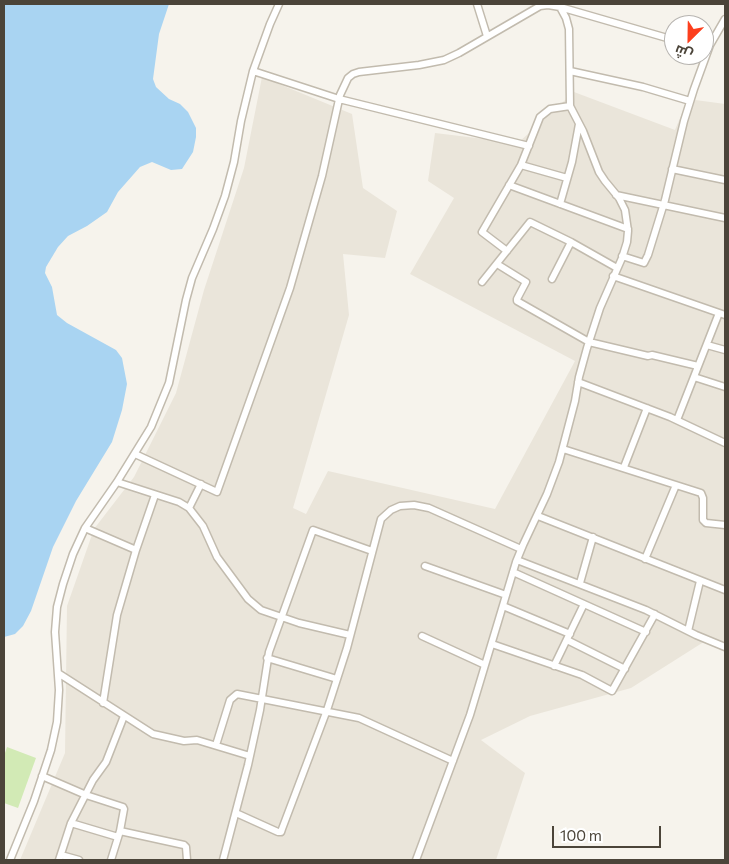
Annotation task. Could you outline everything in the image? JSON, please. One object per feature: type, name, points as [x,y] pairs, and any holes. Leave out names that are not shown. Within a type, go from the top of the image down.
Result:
[{"type":"street","points":[[10,860],[51,750],[57,722],[59,690],[55,632],[57,608],[73,554],[85,528],[118,482],[151,427],[169,383],[192,278],[225,196],[253,71],[279,4]]},
{"type":"street","points":[[476,4],[488,36]]},
{"type":"street","points":[[135,454],[218,492],[292,280],[322,176],[339,99],[343,87],[353,74],[444,60],[540,6],[548,5],[664,37]]},
{"type":"street","points":[[416,860],[470,715],[517,560],[538,516],[563,449],[589,342],[627,242],[628,229],[625,210],[616,194],[599,172],[570,106],[569,29],[560,7]]},
{"type":"street","points":[[714,37],[725,19]]},
{"type":"street","points":[[622,256],[642,263],[645,262],[651,248],[701,65]]},
{"type":"street","points":[[253,71],[339,99],[529,146]]},
{"type":"street","points":[[570,71],[690,101]]},
{"type":"street","points":[[507,251],[481,232],[521,165],[540,117],[550,109],[570,106]]},
{"type":"street","points":[[560,204],[579,124]]},
{"type":"street","points":[[521,165],[567,178]]},
{"type":"street","points":[[672,169],[725,180]]},
{"type":"street","points":[[509,186],[628,229]]},
{"type":"street","points":[[616,194],[725,218]]},
{"type":"street","points":[[482,282],[530,222],[617,268]]},
{"type":"street","points":[[552,279],[571,242]]},
{"type":"street","points":[[497,264],[526,282],[517,301],[589,342],[698,366]]},
{"type":"street","points":[[613,276],[722,314],[706,345],[677,420]]},
{"type":"street","points":[[706,345],[725,350]]},
{"type":"street","points":[[694,377],[725,387]]},
{"type":"street","points":[[578,382],[677,420],[725,443]]},
{"type":"street","points":[[624,467],[647,408]]},
{"type":"street","points":[[563,449],[624,467],[703,495],[702,520],[704,522],[725,525]]},
{"type":"street","points":[[118,482],[179,502],[189,508],[203,526],[217,557],[248,599],[261,610],[282,618],[350,635]]},
{"type":"street","points":[[189,508],[200,484]]},
{"type":"street","points":[[644,558],[676,485]]},
{"type":"street","points":[[103,703],[117,615],[136,550],[155,495]]},
{"type":"street","points":[[236,813],[281,832],[337,679],[381,519],[391,510],[400,506],[414,505],[429,508],[521,549]]},
{"type":"street","points":[[538,516],[725,590]]},
{"type":"street","points":[[85,528],[136,550]]},
{"type":"street","points":[[223,860],[250,756],[267,658],[313,530],[372,552]]},
{"type":"street","points":[[580,583],[593,537]]},
{"type":"street","points":[[517,560],[580,583],[655,614],[725,647]]},
{"type":"street","points":[[425,566],[506,595]]},
{"type":"street","points":[[513,572],[646,632]]},
{"type":"street","points":[[688,631],[700,581]]},
{"type":"street","points":[[554,666],[584,604]]},
{"type":"street","points":[[503,606],[568,637],[625,669]]},
{"type":"street","points":[[492,644],[586,677],[612,691],[655,614]]},
{"type":"street","points":[[422,636],[485,665]]},
{"type":"street","points":[[267,658],[337,679]]},
{"type":"street","points":[[58,674],[153,734],[184,742],[197,740],[250,756]]},
{"type":"street","points":[[216,745],[230,700],[237,694],[327,710],[365,720],[453,761]]},
{"type":"street","points":[[79,860],[60,858],[71,823],[106,762],[124,716]]},
{"type":"street","points":[[42,776],[86,795],[123,807],[119,834],[111,860]]},
{"type":"street","points":[[71,823],[119,834],[184,845],[187,860]]},
{"type":"shaded area","points":[[262,77],[352,114],[363,188],[397,211],[385,258],[343,254],[349,315],[293,508],[306,514],[328,471],[495,509],[575,361],[410,274],[454,198],[428,181],[435,133],[518,143],[574,92],[675,130],[688,99],[725,104],[725,642],[710,638],[631,688],[530,716],[481,740],[525,773],[496,860],[20,860],[65,753],[67,606],[94,529],[134,477],[176,393],[204,290],[244,168]]},
{"type":"green space","points":[[7,747],[36,758],[18,808],[4,803],[4,756]]},
{"type":"water","points":[[4,4],[169,4],[159,34],[153,79],[156,87],[188,112],[196,128],[196,137],[193,152],[182,169],[171,170],[152,162],[140,167],[118,192],[107,212],[68,236],[58,247],[46,267],[45,273],[52,287],[57,315],[67,323],[116,350],[122,358],[127,384],[122,410],[112,442],[76,501],[53,547],[31,611],[23,626],[15,634],[4,637]]}]
